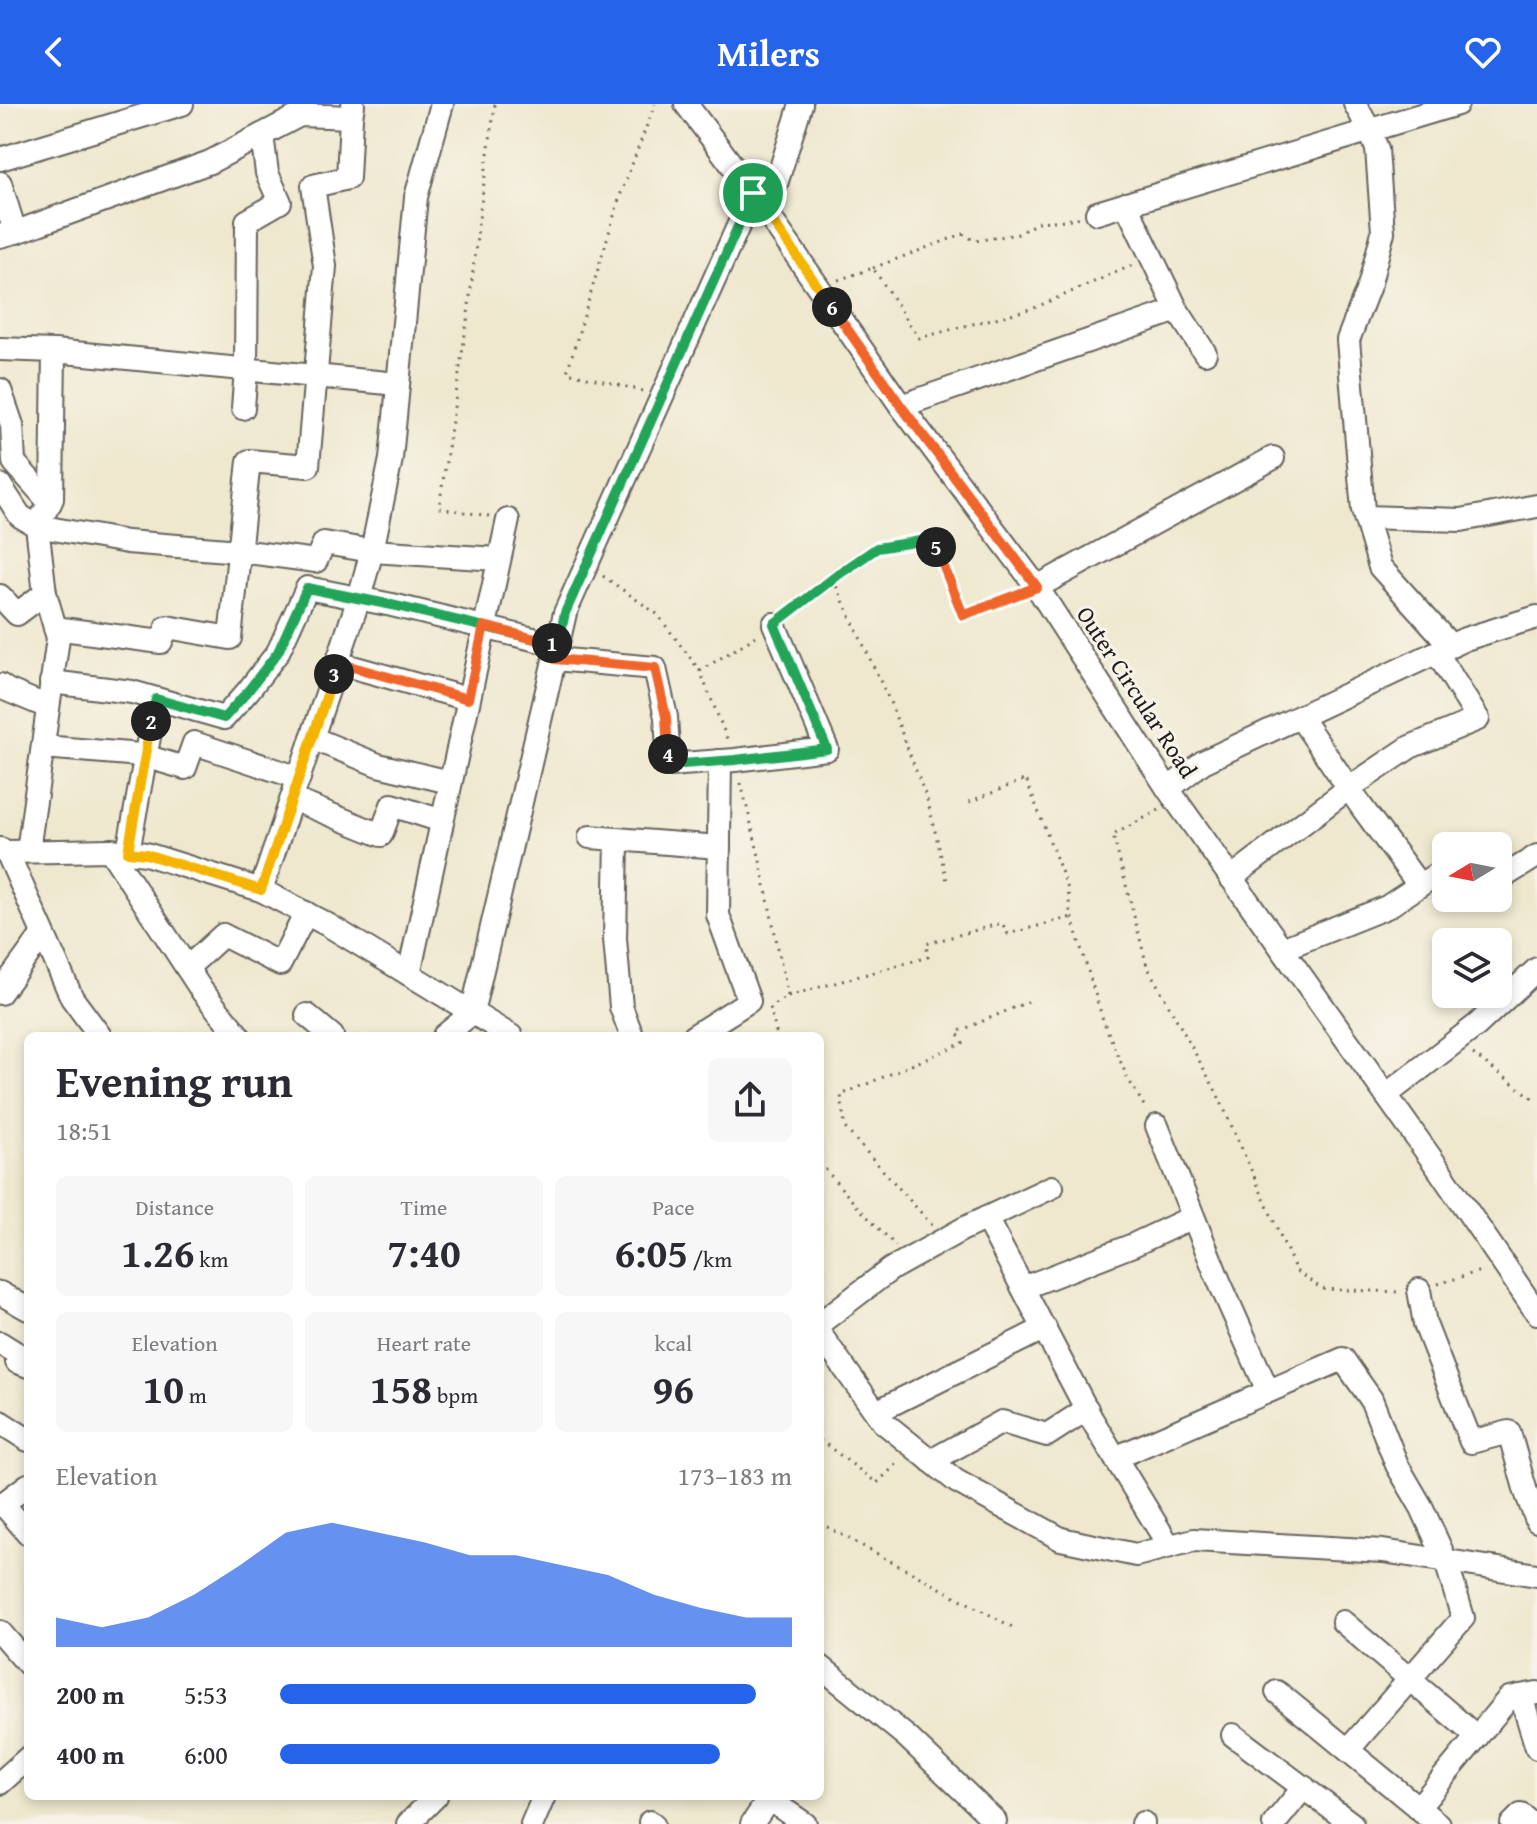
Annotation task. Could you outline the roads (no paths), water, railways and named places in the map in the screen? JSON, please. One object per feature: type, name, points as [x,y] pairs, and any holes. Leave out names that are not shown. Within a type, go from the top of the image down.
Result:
[{"type":"street","points":[[0,159],[182,104]]},
{"type":"street","points":[[261,890],[338,663],[372,551],[391,459],[416,197],[442,104]]},
{"type":"street","name":"Outer Circular Road","points":[[686,104],[753,193],[901,406],[1037,587],[1172,794],[1537,1313]]},
{"type":"street","points":[[767,213],[801,104]]},
{"type":"street","points":[[1231,878],[1349,788],[1410,747],[1478,719],[1444,649],[1380,567],[1365,517],[1348,340],[1370,283],[1383,232],[1377,149],[1355,104]]},
{"type":"street","points":[[1097,213],[1457,104]]},
{"type":"street","points":[[0,183],[8,234],[197,167],[300,115],[352,110],[348,178],[313,186],[325,266],[308,466],[249,461],[230,638],[167,627],[161,642],[55,628]]},
{"type":"street","points":[[243,408],[247,221],[280,202],[267,173],[262,135]]},
{"type":"street","points":[[449,1032],[472,1013],[565,613],[753,193]]},
{"type":"street","points":[[1126,204],[1177,310],[1205,353]]},
{"type":"street","points":[[901,406],[1177,310]]},
{"type":"street","points":[[0,349],[54,351],[398,384]]},
{"type":"street","points":[[54,351],[52,499],[37,526],[45,593],[58,638],[43,747],[12,851],[43,934],[72,998],[97,1032]]},
{"type":"street","points":[[0,390],[12,425],[14,462],[50,503]]},
{"type":"street","points":[[1037,587],[1273,458]]},
{"type":"street","points":[[0,485],[20,516],[37,526],[127,542],[316,561],[324,543],[372,551],[498,559]]},
{"type":"street","points":[[1365,517],[1461,520],[1537,506]]},
{"type":"street","points":[[409,974],[508,520]]},
{"type":"street","points":[[51,682],[132,692],[224,718],[278,652],[307,588],[484,626],[556,652],[655,668],[666,717],[669,765],[827,749],[774,624]]},
{"type":"street","points":[[0,596],[17,614],[45,593]]},
{"type":"street","points":[[1172,794],[1203,762],[1465,639],[1537,617]]},
{"type":"street","points":[[338,663],[468,699]]},
{"type":"street","points":[[0,685],[48,707]]},
{"type":"street","points":[[156,699],[119,851],[187,968],[236,1032]]},
{"type":"street","points":[[1300,717],[1419,885]]},
{"type":"street","points":[[312,738],[378,765],[450,782]]},
{"type":"street","points":[[43,747],[144,756],[185,768],[194,743],[296,789],[381,835],[392,805],[442,821]]},
{"type":"street","points":[[700,1032],[749,1001],[718,915],[720,761]]},
{"type":"street","points":[[590,837],[719,847]]},
{"type":"street","points":[[617,839],[615,939],[621,1007],[630,1032]]},
{"type":"street","points":[[12,851],[146,854],[261,890],[306,913],[504,1032]]},
{"type":"street","points":[[1512,871],[1537,856]]},
{"type":"street","points":[[1282,949],[1387,907],[1432,877]]},
{"type":"street","points":[[187,968],[223,935],[280,964],[306,913]]},
{"type":"street","points":[[0,993],[43,934]]},
{"type":"street","points":[[1386,1095],[1477,1025],[1537,969]]},
{"type":"street","points":[[307,1015],[327,1032]]},
{"type":"street","points":[[1157,1126],[1219,1281],[1268,1391]]},
{"type":"street","points":[[824,1320],[891,1269],[1052,1187]]},
{"type":"street","points":[[1023,1288],[1133,1245],[1193,1217]]},
{"type":"street","points":[[986,1218],[1087,1409],[1169,1546]]},
{"type":"street","points":[[1419,1290],[1425,1324],[1471,1442],[1509,1432],[1529,1471],[1537,1521]]},
{"type":"street","points":[[0,1293],[24,1307]]},
{"type":"street","points":[[876,1412],[1045,1328]]},
{"type":"street","points":[[824,1340],[883,1422],[956,1481],[1061,1539],[1136,1555],[1194,1540],[1383,1551],[1537,1575]]},
{"type":"street","points":[[0,1343],[21,1356],[17,1362],[24,1365]]},
{"type":"street","points":[[1115,1458],[1343,1359],[1371,1399],[1397,1465],[1422,1508],[1446,1561],[1463,1618],[1348,1750]]},
{"type":"street","points":[[923,1455],[1002,1422],[1047,1435],[1087,1409]]},
{"type":"street","points":[[0,1422],[24,1437]]},
{"type":"street","points":[[24,1488],[1,1505],[24,1529]]},
{"type":"street","points":[[1343,1622],[1477,1737]]},
{"type":"street","points":[[0,1632],[24,1659]]},
{"type":"street","points":[[824,1669],[907,1737],[995,1821],[993,1824]]},
{"type":"street","points":[[1277,1692],[1438,1824]]},
{"type":"street","points":[[1418,1808],[1509,1698],[1529,1694],[1537,1748]]},
{"type":"street","points":[[1233,1735],[1352,1824]]},
{"type":"street","points":[[0,1783],[24,1762]]},
{"type":"street","points":[[1274,1824],[1304,1787]]},
{"type":"street","points":[[418,1821],[433,1800]]},
{"type":"street","points":[[532,1824],[542,1800]]},
{"type":"street","points":[[752,1824],[766,1800]]},
{"type":"street","points":[[772,1800],[805,1824]]},
{"type":"street","points":[[1512,1824],[1521,1815],[1531,1824]]}]
